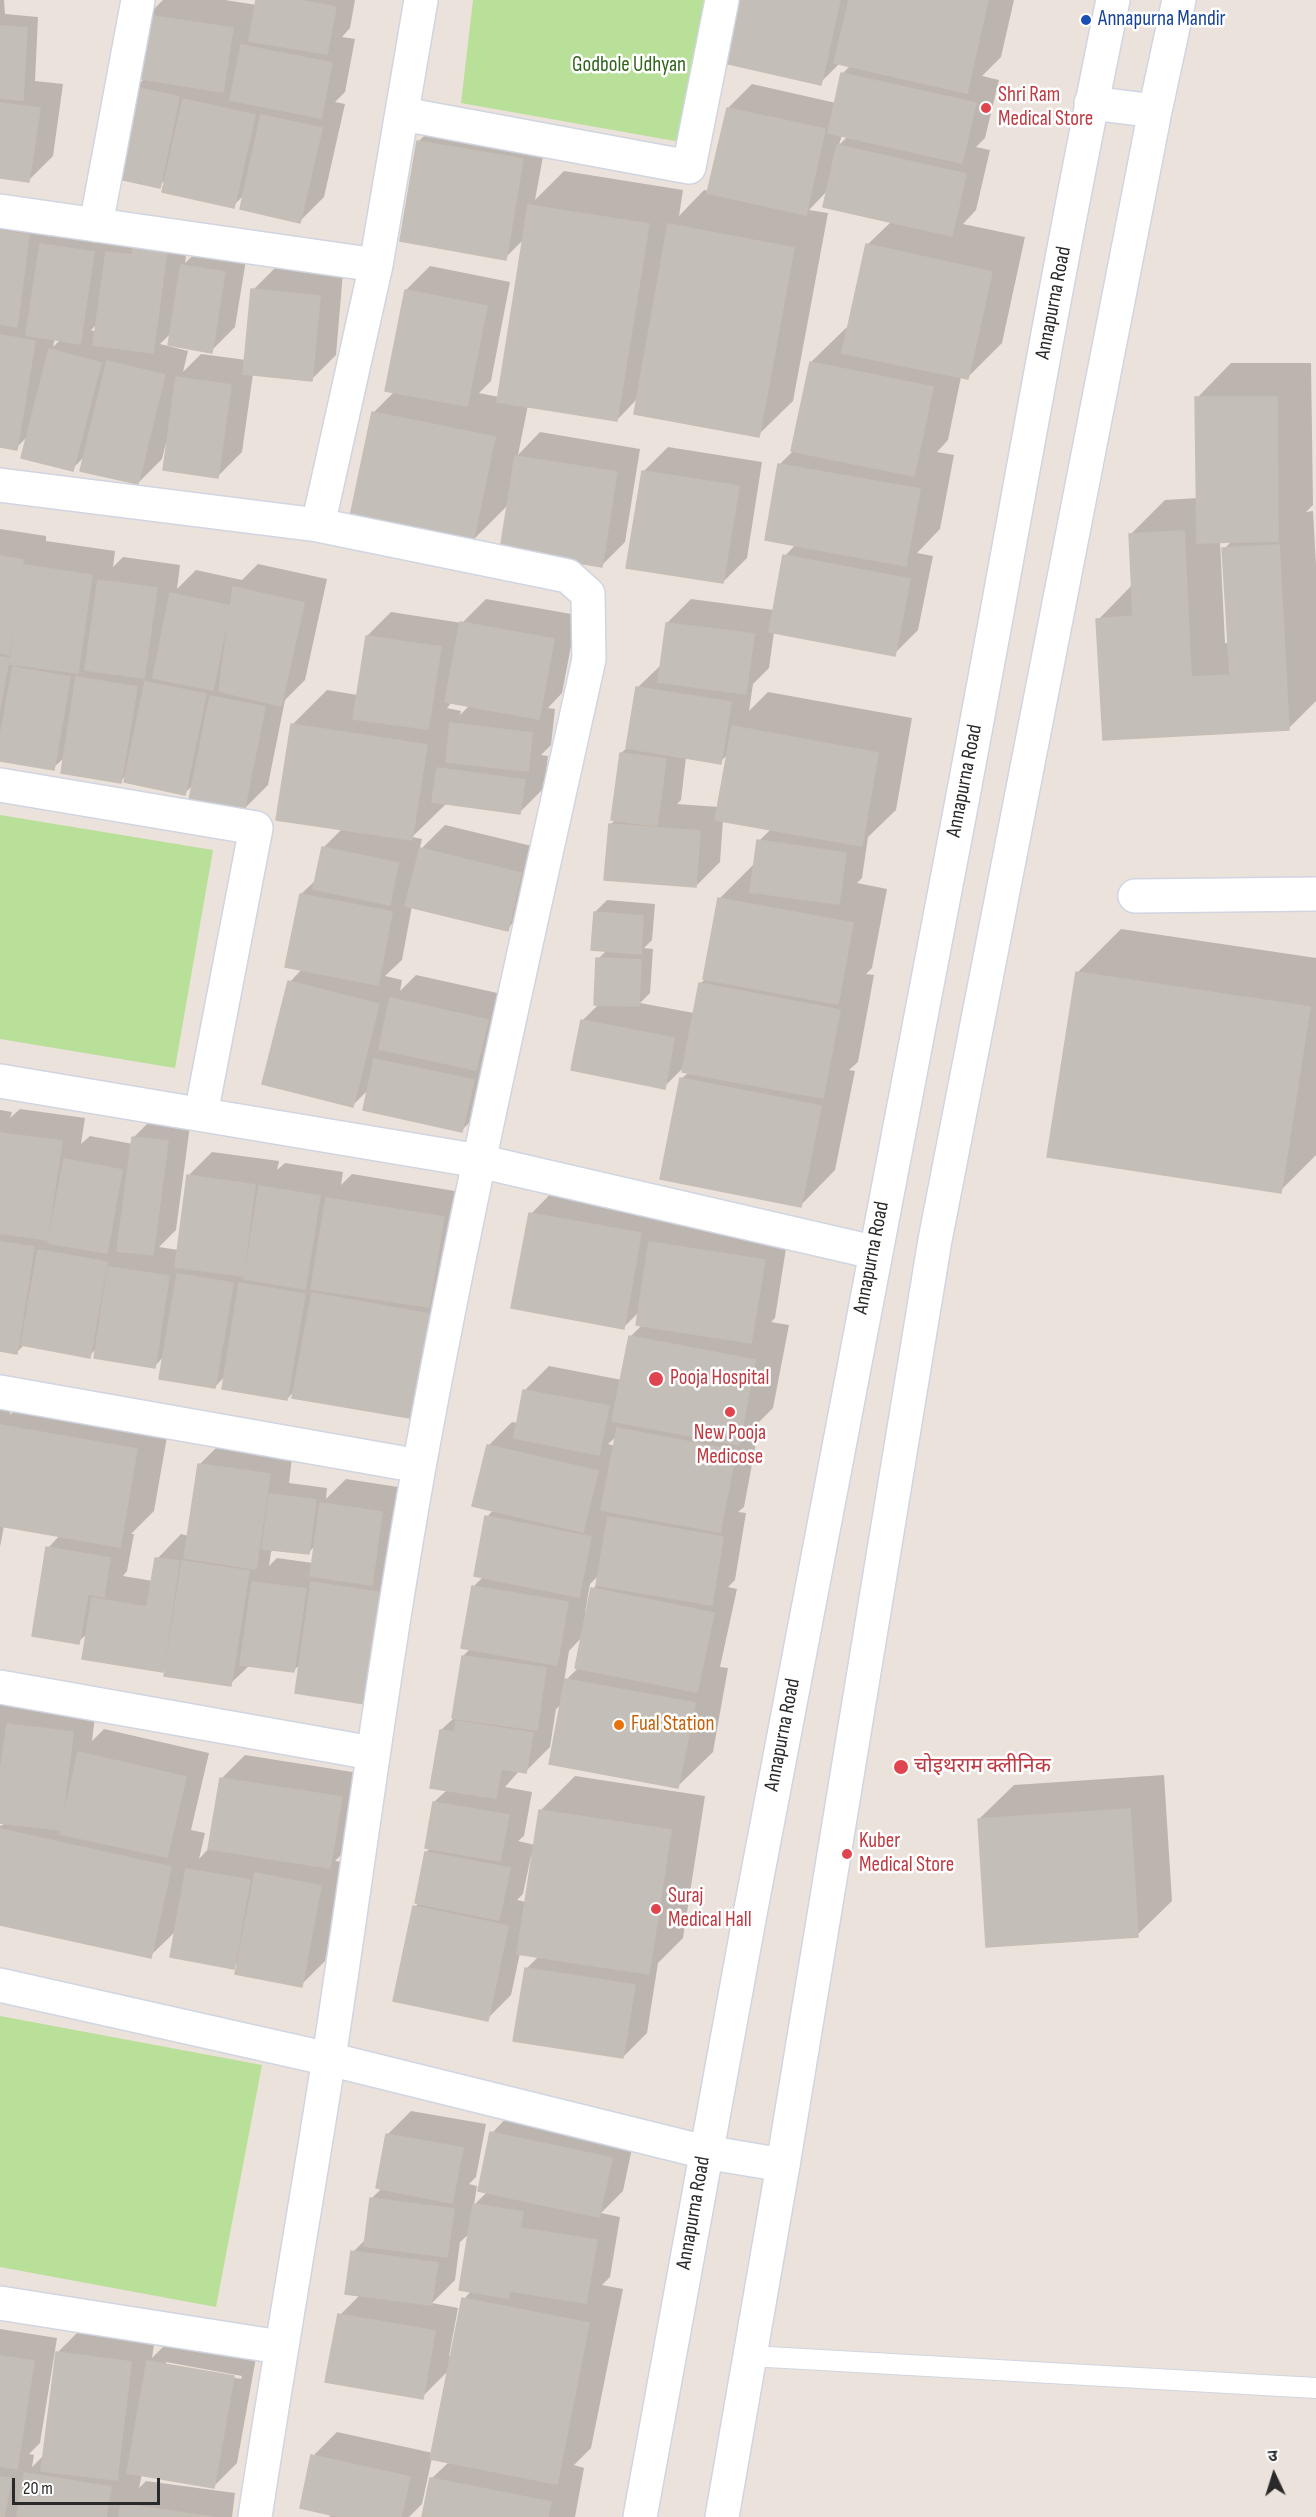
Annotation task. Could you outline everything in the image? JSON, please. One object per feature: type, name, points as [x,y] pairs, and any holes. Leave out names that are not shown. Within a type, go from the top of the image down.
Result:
[{"type":"street","points":[[96,225],[138,0]]},
{"type":"street","points":[[318,525],[376,265],[421,0]]},
{"type":"street","points":[[403,114],[689,167],[722,0]]},
{"type":"street","name":"Annapurna Road","points":[[640,2517],[705,2152],[873,1252],[949,870],[1091,104],[1113,0]]},
{"type":"street","points":[[722,2517],[783,2165],[935,1240],[1155,111],[1179,0]]},
{"type":"street","points":[[1091,104],[1155,111]]},
{"type":"street","points":[[0,211],[376,265]]},
{"type":"street","points":[[0,485],[318,525],[568,576],[588,594],[589,659],[479,1161],[419,1466],[372,1753],[329,2059],[280,2347],[255,2517]]},
{"type":"street","points":[[0,785],[256,828],[201,1114]]},
{"type":"street","points":[[1135,896],[1316,894]]},
{"type":"street","points":[[0,1081],[479,1161],[873,1252]]},
{"type":"street","points":[[0,1392],[419,1466]]},
{"type":"street","points":[[0,1688],[372,1753]]},
{"type":"street","points":[[0,1985],[329,2059],[705,2152],[783,2165]]},
{"type":"street","points":[[0,2303],[280,2347]]},
{"type":"lane","points":[[750,2356],[1316,2388]]},
{"type":"green space","name":"Godbole Udhyan","points":[[473,0],[708,0],[686,143],[461,103]]},
{"type":"green space","points":[[0,815],[213,850],[175,1068],[0,1039]]},
{"type":"green space","points":[[0,2016],[262,2065],[216,2307],[0,2267]]},
{"type":"building","points":[[256,0],[298,0],[336,7],[327,54],[249,41]]},
{"type":"building","points":[[734,0],[840,0],[821,85],[720,62]]},
{"type":"building","points":[[849,0],[988,0],[967,93],[834,63]]},
{"type":"building","points":[[146,15],[233,28],[223,92],[136,78]]},
{"type":"building","points":[[0,26],[27,28],[23,100],[0,98]]},
{"type":"building","points":[[241,45],[332,63],[321,118],[230,100]]},
{"type":"building","points":[[841,73],[976,103],[962,163],[828,133]]},
{"type":"building","points":[[134,87],[179,97],[160,188],[114,178]]},
{"type":"building","points":[[183,99],[255,115],[234,208],[162,192]]},
{"type":"building","points":[[0,103],[40,108],[29,182],[0,178]]},
{"type":"building","points":[[727,108],[825,129],[806,215],[707,193]]},
{"type":"building","points":[[261,115],[322,128],[300,223],[240,209]]},
{"type":"building","points":[[417,141],[523,159],[506,260],[400,241]]},
{"type":"building","points":[[837,145],[966,174],[952,236],[823,207]]},
{"type":"building","points":[[528,205],[649,224],[617,421],[497,402]]},
{"type":"building","points":[[668,224],[794,248],[759,437],[634,414]]},
{"type":"building","points":[[0,231],[29,235],[17,327],[0,324]]},
{"type":"building","points":[[40,244],[94,252],[80,344],[26,335]]},
{"type":"building","points":[[866,244],[992,272],[968,379],[842,353]]},
{"type":"building","points":[[133,245],[167,250],[153,353],[93,345],[106,252],[132,255]]},
{"type":"building","points":[[181,265],[225,272],[212,353],[168,345]]},
{"type":"building","points":[[251,289],[320,296],[312,381],[243,374]]},
{"type":"building","points":[[405,290],[487,306],[467,406],[385,391]]},
{"type":"building","points":[[0,335],[35,341],[17,450],[0,447]]},
{"type":"building","points":[[49,349],[101,363],[73,471],[21,458]]},
{"type":"building","points":[[107,361],[165,375],[138,484],[80,471]]},
{"type":"building","points":[[810,362],[933,387],[914,476],[791,451]]},
{"type":"building","points":[[176,377],[231,385],[218,478],[163,470]]},
{"type":"building","points":[[1195,397],[1277,397],[1278,541],[1197,543]]},
{"type":"building","points":[[372,412],[495,437],[473,542],[350,517]]},
{"type":"building","points":[[515,456],[617,472],[602,567],[500,550]]},
{"type":"building","points":[[778,464],[920,489],[906,566],[765,540]]},
{"type":"building","points":[[642,471],[739,486],[723,583],[626,568]]},
{"type":"building","points":[[1184,531],[1191,677],[1230,675],[1222,548],[1279,545],[1289,730],[1103,740],[1096,619],[1133,616],[1129,534]]},
{"type":"building","points":[[783,555],[910,579],[895,656],[769,632]]},
{"type":"building","points":[[0,556],[23,560],[9,655],[0,653]]},
{"type":"building","points":[[23,565],[92,575],[78,673],[10,664]]},
{"type":"building","points":[[98,580],[157,588],[144,678],[85,670]]},
{"type":"building","points":[[233,587],[304,603],[281,706],[219,691]]},
{"type":"building","points":[[170,593],[230,606],[213,690],[153,678]]},
{"type":"building","points":[[460,622],[554,639],[539,719],[445,702]]},
{"type":"building","points":[[666,623],[754,634],[746,694],[658,682]]},
{"type":"building","points":[[366,636],[441,647],[428,729],[353,719]]},
{"type":"building","points":[[0,657],[9,658],[0,708]]},
{"type":"building","points":[[13,667],[70,677],[54,770],[0,761],[0,737]]},
{"type":"building","points":[[76,677],[137,687],[121,783],[61,773]]},
{"type":"building","points":[[145,682],[206,694],[185,795],[124,782]]},
{"type":"building","points":[[636,687],[731,702],[721,764],[626,748]]},
{"type":"building","points":[[210,696],[265,707],[244,811],[189,800]]},
{"type":"building","points":[[450,723],[532,733],[528,771],[446,762]]},
{"type":"building","points":[[291,724],[427,745],[412,840],[276,820]]},
{"type":"building","points":[[732,726],[878,753],[862,846],[715,820]]},
{"type":"building","points":[[620,753],[666,759],[657,826],[611,820]]},
{"type":"building","points":[[437,768],[525,780],[520,814],[432,802]]},
{"type":"building","points":[[609,824],[700,831],[696,887],[604,880]]},
{"type":"building","points":[[757,840],[846,853],[839,904],[750,892]]},
{"type":"building","points":[[322,847],[398,863],[390,905],[313,889]]},
{"type":"building","points":[[420,848],[521,873],[508,931],[405,906]]},
{"type":"building","points":[[300,894],[392,912],[378,985],[285,967]]},
{"type":"building","points":[[718,898],[853,923],[838,1004],[703,979]]},
{"type":"building","points":[[594,912],[643,916],[641,954],[591,950]]},
{"type":"building","points":[[596,958],[641,960],[639,1006],[594,1005]]},
{"type":"building","points":[[1076,972],[1310,1007],[1281,1193],[1047,1157]]},
{"type":"building","points":[[288,981],[379,1004],[353,1107],[262,1084]]},
{"type":"building","points":[[699,983],[840,1010],[823,1098],[682,1072]]},
{"type":"building","points":[[390,998],[488,1020],[476,1070],[379,1049]]},
{"type":"building","points":[[581,1020],[674,1038],[665,1089],[571,1070]]},
{"type":"building","points":[[374,1059],[474,1080],[462,1132],[363,1110]]},
{"type":"building","points":[[680,1078],[821,1106],[801,1207],[660,1179]]},
{"type":"building","points":[[0,1133],[62,1141],[47,1240],[0,1233]]},
{"type":"building","points":[[132,1137],[168,1141],[153,1255],[117,1251]]},
{"type":"building","points":[[64,1159],[122,1170],[107,1253],[48,1243]]},
{"type":"building","points":[[187,1175],[255,1185],[243,1276],[175,1267]]},
{"type":"building","points":[[259,1186],[320,1196],[305,1289],[244,1279]]},
{"type":"building","points":[[326,1198],[444,1217],[429,1307],[311,1289]]},
{"type":"building","points":[[529,1213],[641,1233],[624,1329],[511,1308]]},
{"type":"building","points":[[0,1242],[34,1247],[17,1354],[0,1351]]},
{"type":"building","points":[[649,1242],[765,1260],[751,1343],[636,1325]]},
{"type":"building","points":[[38,1250],[107,1262],[90,1358],[21,1345]]},
{"type":"building","points":[[108,1267],[169,1276],[155,1368],[94,1358]]},
{"type":"building","points":[[177,1274],[233,1283],[215,1388],[159,1379]]},
{"type":"building","points":[[239,1283],[305,1294],[287,1400],[222,1389]]},
{"type":"building","points":[[312,1293],[435,1315],[416,1419],[292,1398]]},
{"type":"building","points":[[629,1336],[755,1360],[739,1445],[612,1421]]},
{"type":"building","points":[[523,1390],[609,1406],[599,1455],[514,1438]]},
{"type":"building","points":[[0,1425],[137,1449],[120,1547],[0,1526]]},
{"type":"building","points":[[617,1428],[736,1451],[720,1532],[601,1510]]},
{"type":"building","points":[[487,1445],[598,1471],[583,1532],[472,1506]]},
{"type":"building","points":[[198,1464],[270,1474],[256,1569],[184,1558]]},
{"type":"building","points":[[269,1494],[316,1500],[309,1554],[262,1549]]},
{"type":"building","points":[[320,1503],[382,1512],[372,1585],[310,1576]]},
{"type":"building","points":[[485,1516],[591,1537],[579,1597],[474,1576]]},
{"type":"building","points":[[608,1517],[723,1537],[712,1605],[596,1585]]},
{"type":"building","points":[[46,1547],[110,1558],[104,1597],[88,1594],[79,1644],[32,1636]]},
{"type":"building","points":[[155,1558],[179,1561],[163,1672],[82,1659],[92,1598],[147,1607]]},
{"type":"building","points":[[182,1561],[249,1571],[231,1686],[164,1676]]},
{"type":"building","points":[[252,1582],[306,1589],[294,1672],[240,1665]]},
{"type":"building","points":[[311,1582],[382,1593],[365,1704],[295,1693]]},
{"type":"building","points":[[472,1586],[568,1602],[557,1665],[461,1648]]},
{"type":"building","points":[[591,1588],[714,1613],[697,1692],[575,1668]]},
{"type":"building","points":[[462,1656],[546,1668],[537,1730],[452,1718]]},
{"type":"building","points":[[565,1679],[695,1703],[678,1788],[549,1764]]},
{"type":"building","points":[[456,1721],[533,1733],[526,1773],[501,1769],[496,1798],[430,1788],[440,1730],[455,1732]]},
{"type":"building","points":[[7,1724],[73,1732],[61,1830],[0,1823],[0,1774]]},
{"type":"building","points":[[78,1752],[186,1777],[167,1857],[60,1834]]},
{"type":"building","points":[[220,1778],[342,1797],[330,1868],[208,1849]]},
{"type":"building","points":[[433,1802],[509,1815],[500,1861],[425,1848]]},
{"type":"building","points":[[1130,1809],[1138,1937],[986,1947],[978,1819]]},
{"type":"building","points":[[539,1810],[671,1830],[649,1974],[517,1954]]},
{"type":"building","points":[[0,1829],[171,1867],[151,1958],[0,1925]]},
{"type":"building","points":[[425,1852],[510,1868],[499,1920],[415,1903]]},
{"type":"building","points":[[186,1869],[250,1880],[234,1969],[170,1957]]},
{"type":"building","points":[[255,1873],[321,1886],[302,1987],[235,1974]]},
{"type":"building","points":[[413,1906],[508,1926],[488,2021],[393,2001]]},
{"type":"building","points":[[525,1968],[635,1985],[623,2058],[513,2041]]},
{"type":"building","points":[[490,2132],[612,2158],[599,2217],[478,2191]]},
{"type":"building","points":[[386,2134],[463,2148],[452,2203],[376,2188]]},
{"type":"building","points":[[370,2198],[454,2209],[447,2257],[364,2246]]},
{"type":"building","points":[[473,2204],[523,2212],[520,2228],[597,2240],[586,2303],[510,2291],[508,2298],[459,2290]]},
{"type":"building","points":[[351,2251],[438,2263],[431,2305],[345,2294]]},
{"type":"building","points":[[462,2298],[589,2323],[557,2484],[430,2459]]},
{"type":"building","points":[[338,2314],[435,2331],[423,2399],[325,2382]]},
{"type":"building","points":[[56,2352],[131,2362],[117,2480],[41,2471]]},
{"type":"building","points":[[0,2356],[34,2361],[17,2469],[0,2466]]},
{"type":"building","points":[[147,2361],[234,2376],[214,2488],[127,2473]]},
{"type":"building","points":[[311,2455],[410,2477],[401,2517],[340,2517],[300,2508]]},
{"type":"building","points":[[24,2473],[111,2487],[106,2517],[17,2517]]},
{"type":"building","points":[[0,2477],[11,2479],[4,2517],[0,2517]]},
{"type":"building","points":[[430,2478],[551,2502],[548,2517],[422,2517]]},
{"type":"building","points":[[121,2504],[212,2517],[119,2517]]},
{"type":"place","name":"Annapurna Mandir","points":[[1086,20]]},
{"type":"place","name":"Shri Ram Medical Store","points":[[986,108]]},
{"type":"place","name":"Pooja Hospital","points":[[656,1379]]},
{"type":"place","name":"New Pooja Medicose","points":[[730,1412]]},
{"type":"place","name":"Fual Station","points":[[619,1725]]},
{"type":"place","name":"चोइथराम क्लीनिक","points":[[901,1767]]},
{"type":"place","name":"Kuber Medical Store","points":[[847,1854]]},
{"type":"place","name":"Suraj Medical Hall","points":[[656,1909]]}]
